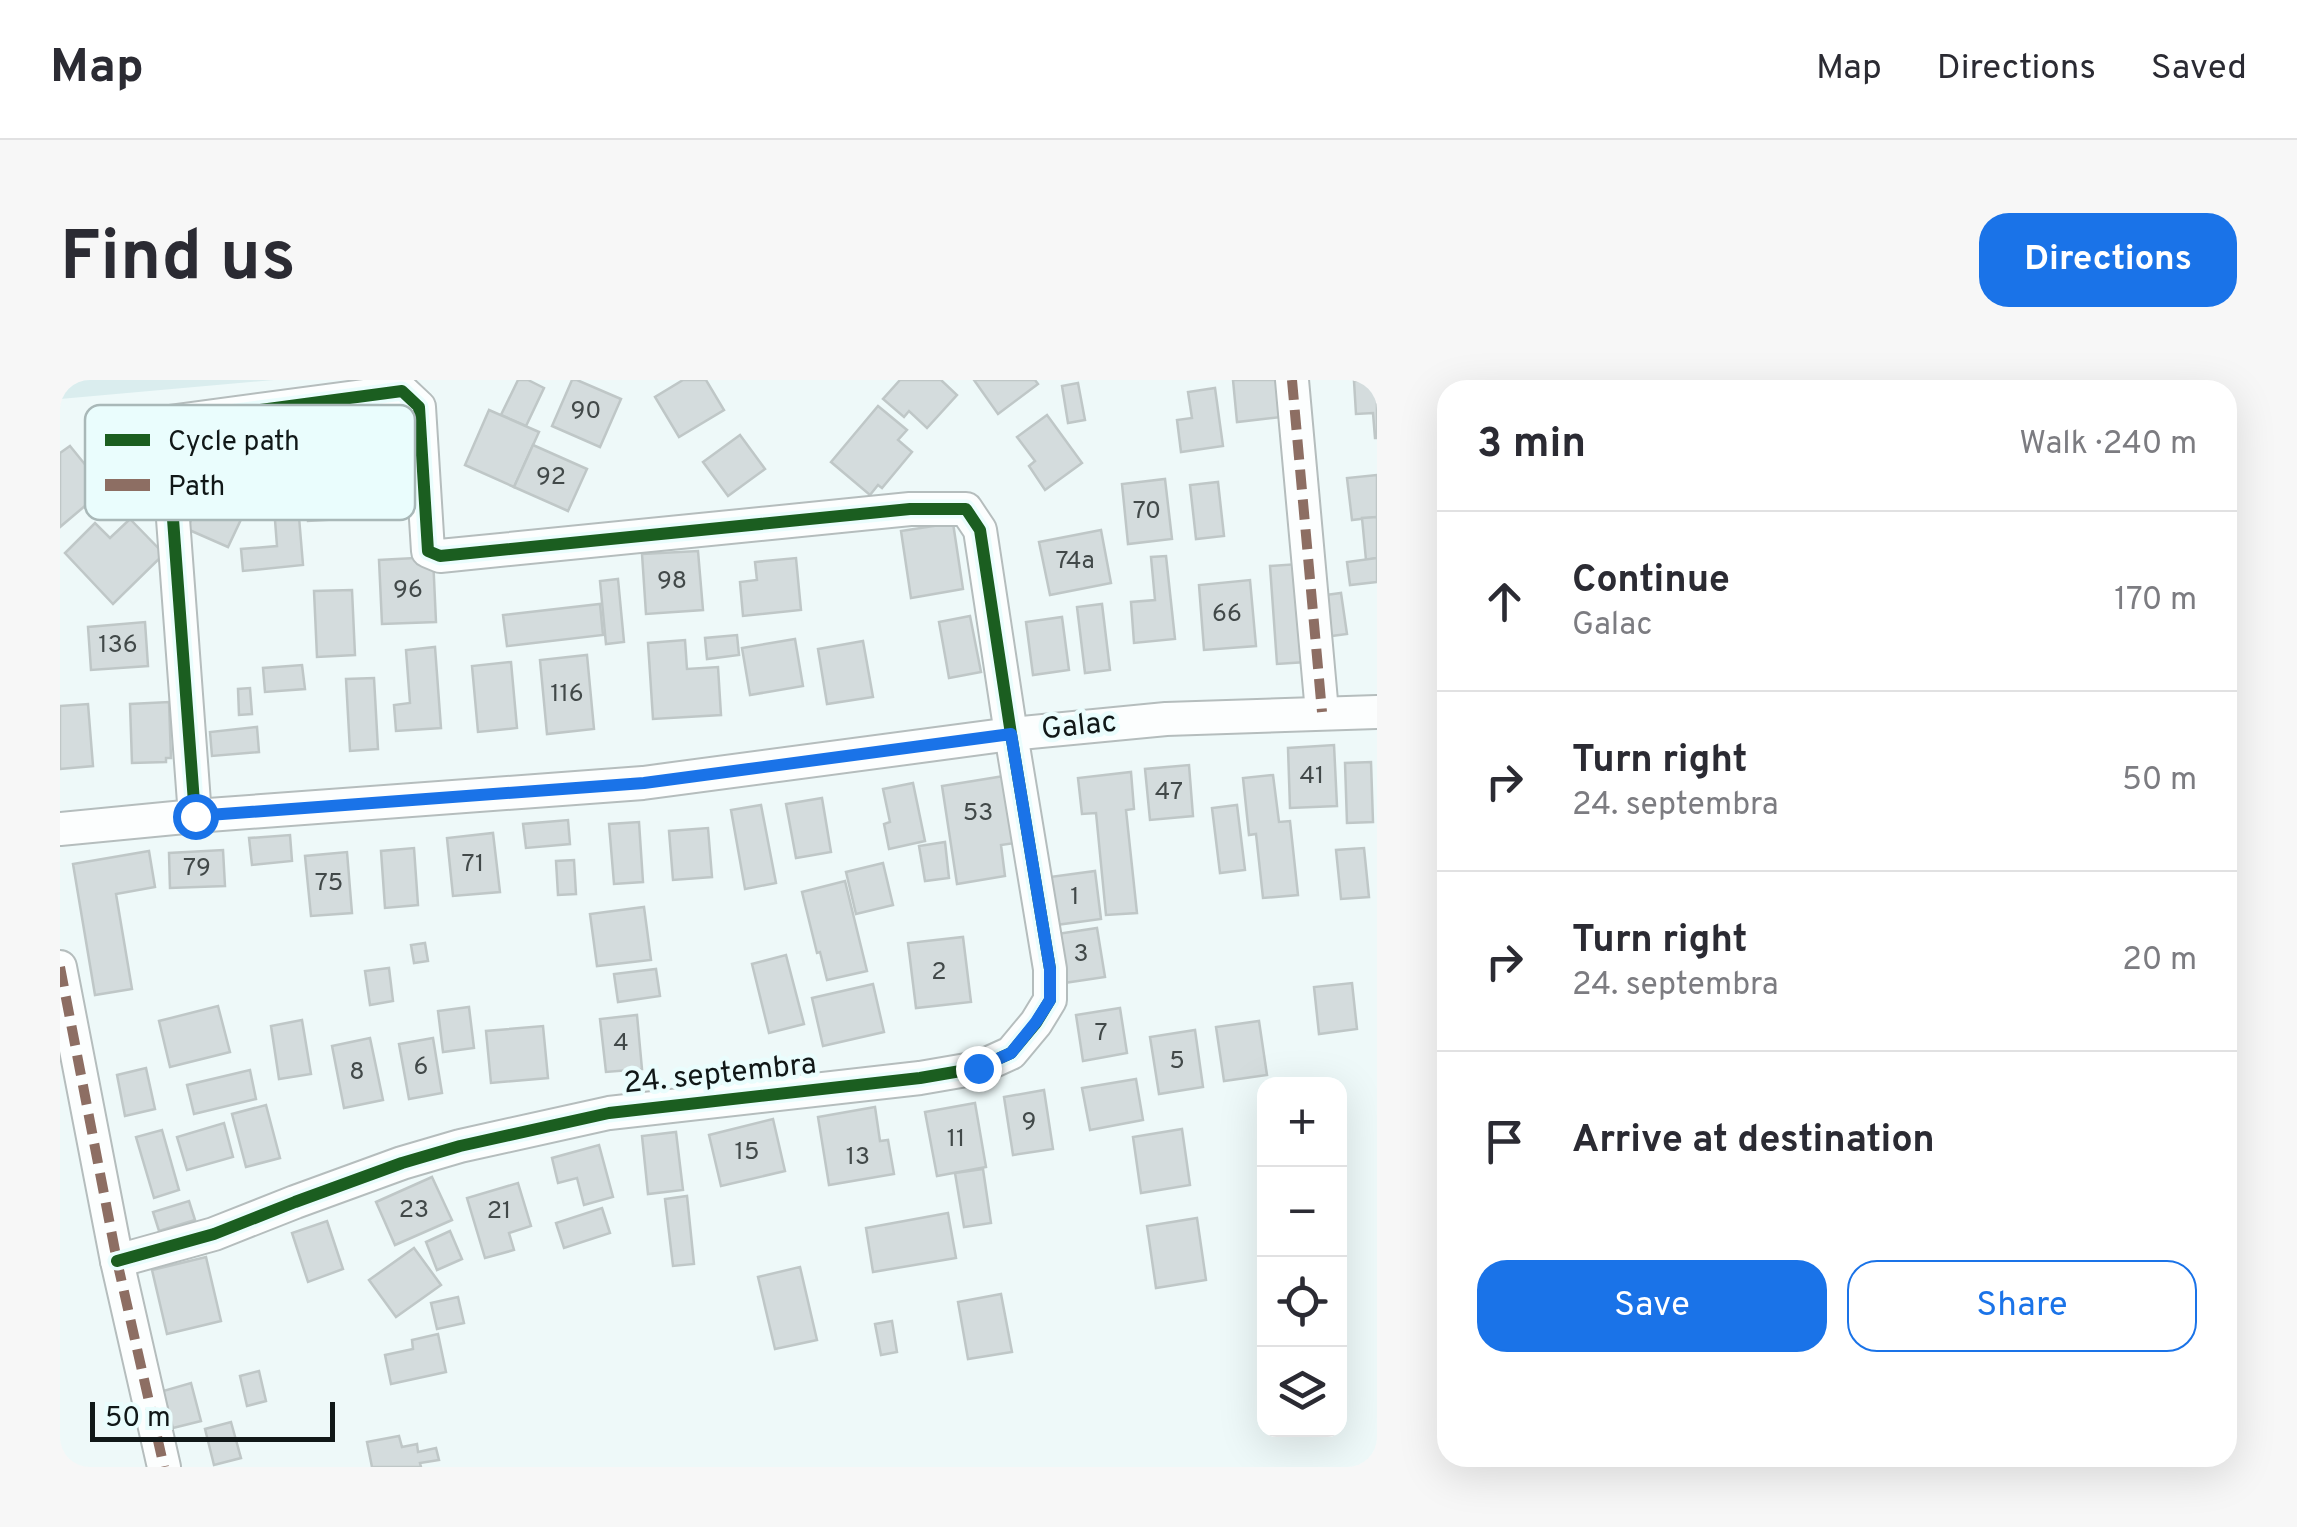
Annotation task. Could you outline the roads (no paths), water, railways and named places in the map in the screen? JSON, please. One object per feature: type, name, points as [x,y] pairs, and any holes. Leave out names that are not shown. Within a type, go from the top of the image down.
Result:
[{"type":"street","points":[[1292,380],[1322,712]]},
{"type":"street","name":"24. septembra","points":[[118,1262],[214,1234],[384,1169],[460,1146],[610,1113],[978,1068],[1011,1053],[1050,1000],[1050,969],[980,530],[966,509],[910,510],[440,556],[428,552],[419,407],[402,391],[297,405]]},
{"type":"street","name":"24. septembra","points":[[173,520],[195,816]]},
{"type":"street","name":"Galac","points":[[60,829],[644,783],[1011,734],[1166,718],[1377,712]]},
{"type":"street","points":[[60,968],[118,1262],[164,1467]]}]
